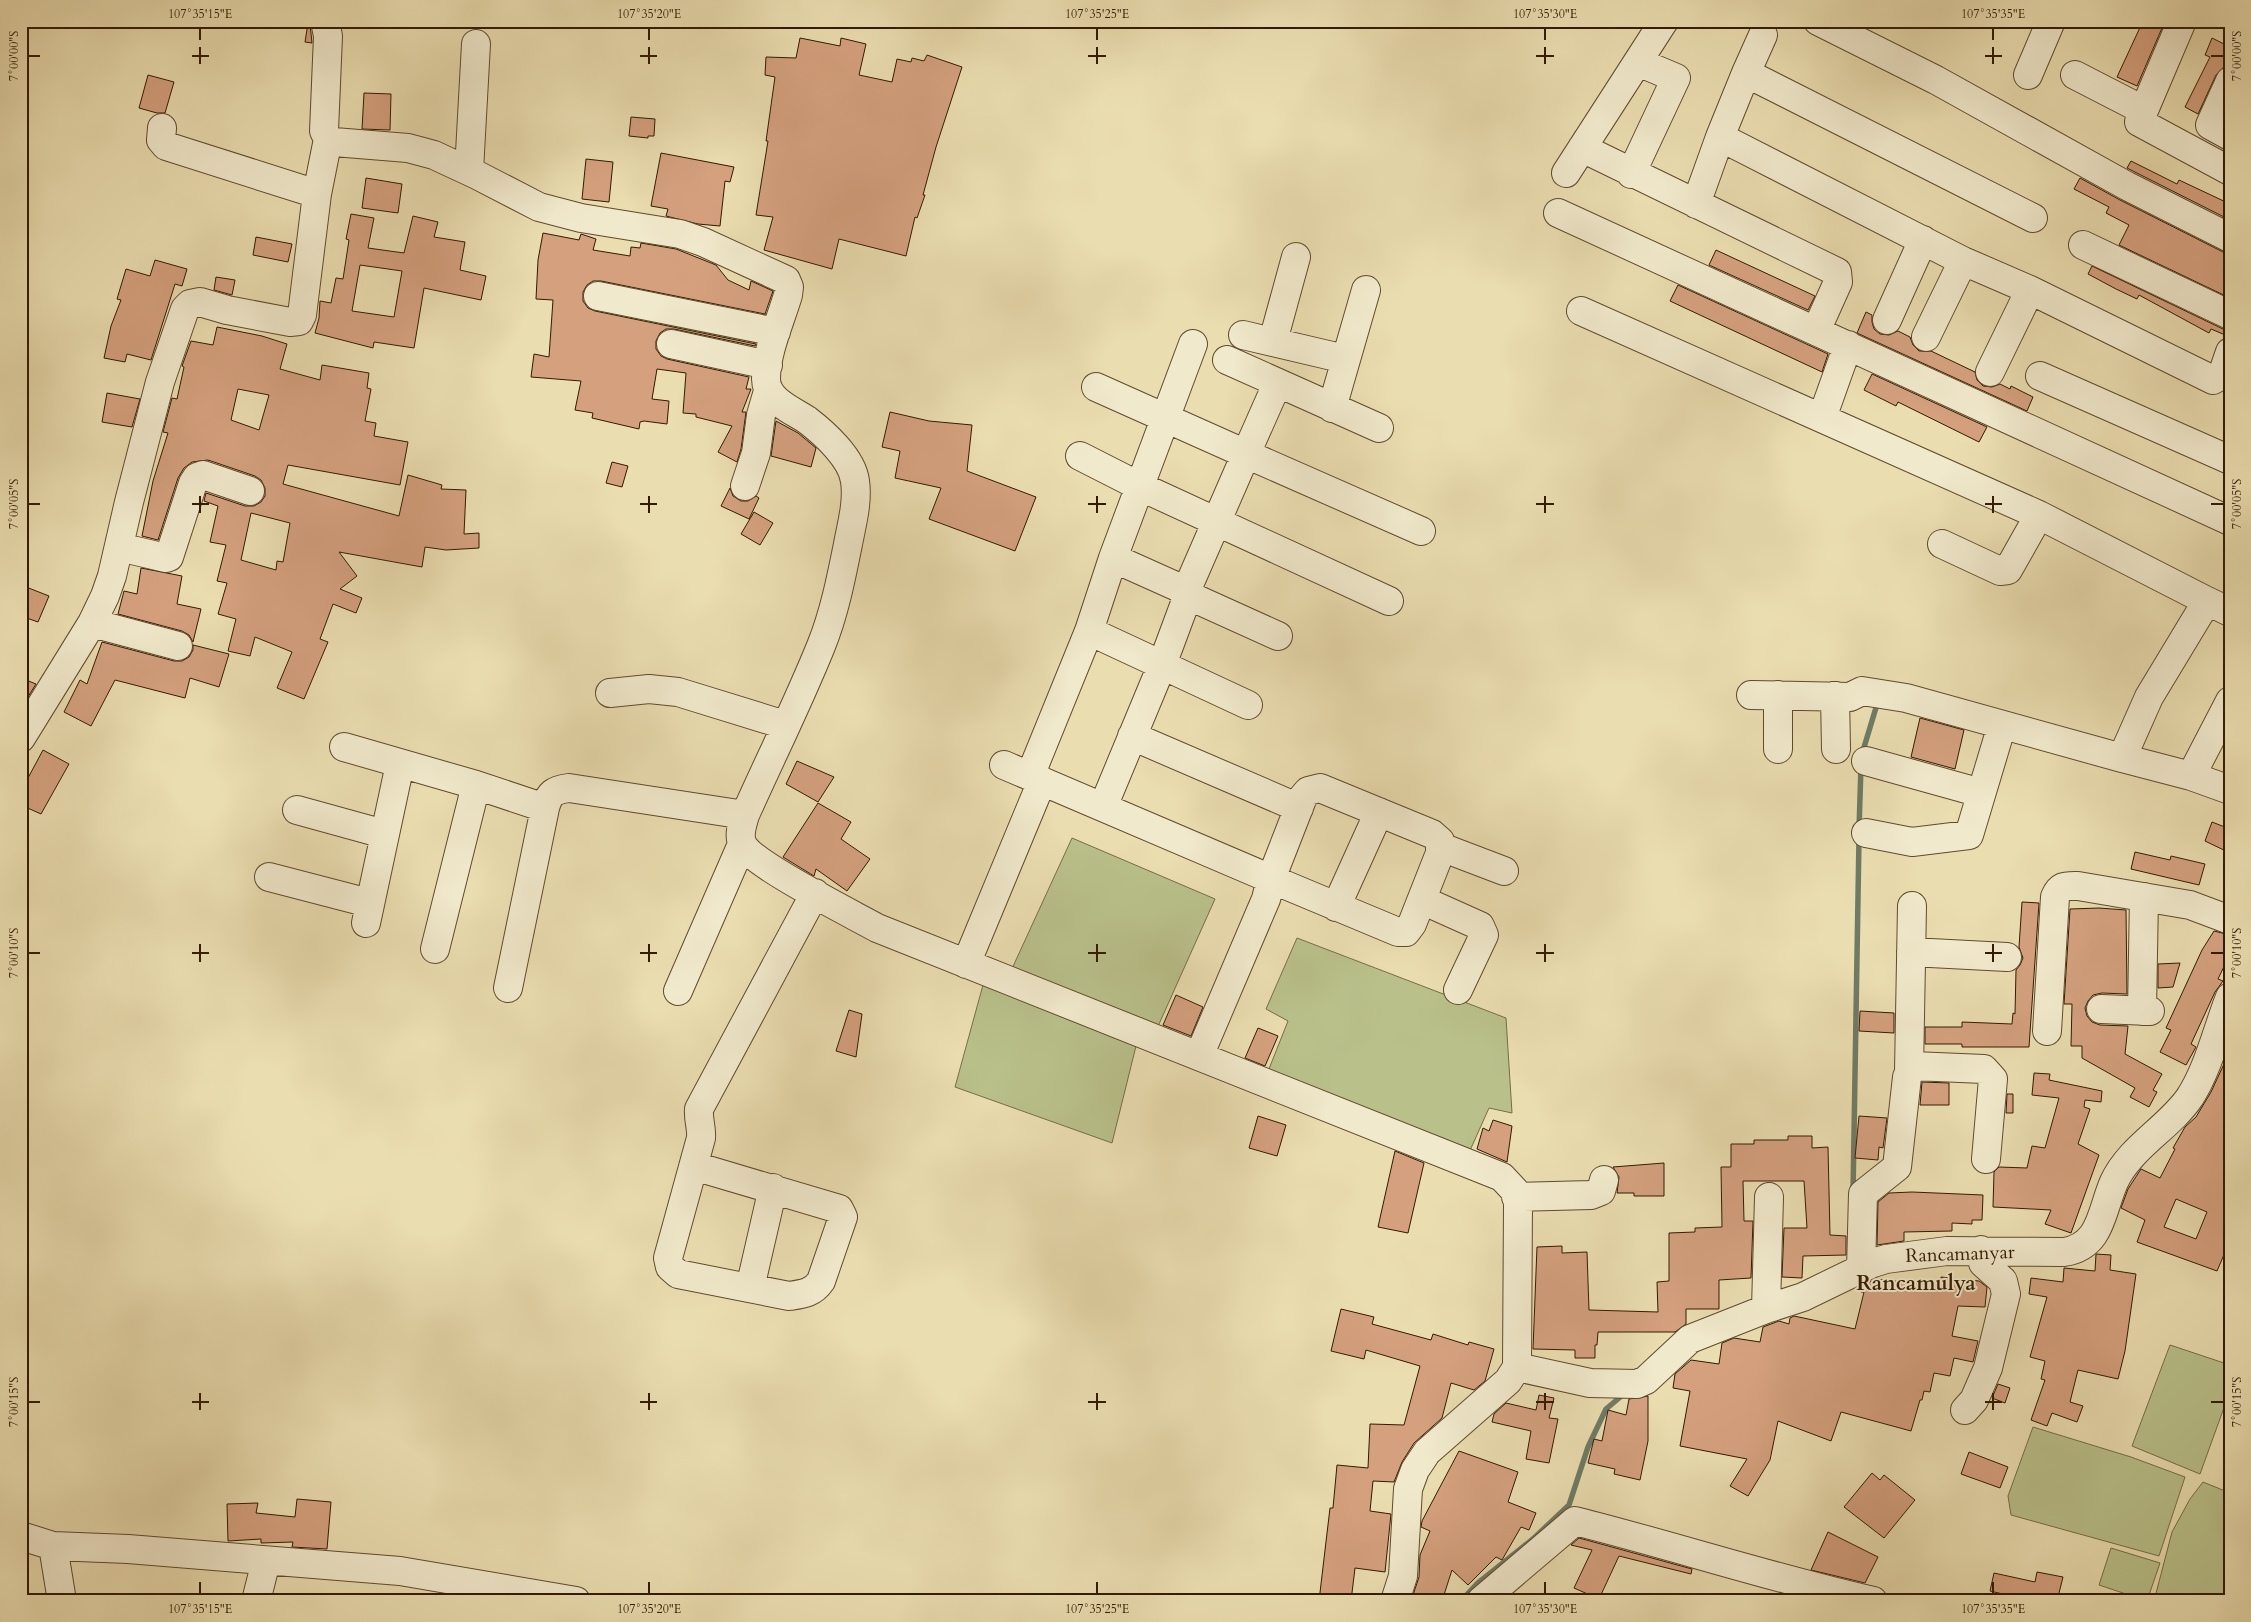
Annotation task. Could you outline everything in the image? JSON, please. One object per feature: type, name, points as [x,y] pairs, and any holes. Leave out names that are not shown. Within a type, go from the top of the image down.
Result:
[{"type":"street","points":[[325,21],[328,36],[324,131],[328,139],[334,142],[408,148],[434,155],[469,171],[522,200],[557,213],[631,228],[680,234],[703,242],[752,266],[782,276],[789,287],[788,295],[776,332],[756,453],[745,486]]},
{"type":"street","points":[[1566,173],[1664,21]]},
{"type":"street","points":[[1818,21],[1936,80],[2127,186],[2230,238]]},
{"type":"street","points":[[2028,75],[2050,21]]},
{"type":"street","points":[[2182,21],[2139,122],[2230,171]]},
{"type":"street","points":[[1696,204],[1720,137],[1763,35]]},
{"type":"street","points":[[469,171],[476,44]]},
{"type":"street","points":[[1631,174],[1676,78],[1638,62]]},
{"type":"street","points":[[1746,73],[2033,218]]},
{"type":"street","points":[[2075,75],[2143,110]]},
{"type":"street","points":[[2196,154],[2220,131],[2230,81]]},
{"type":"street","points":[[162,128],[161,140],[166,146],[317,194]]},
{"type":"street","points":[[1720,137],[1964,261],[2030,290],[2213,380],[2222,375],[2230,352]]},
{"type":"street","points":[[21,738],[92,623],[112,576],[160,382],[185,309],[190,304],[200,302],[290,322],[300,321],[303,310],[317,194],[328,139]]},
{"type":"street","points":[[1582,148],[1631,174],[1837,272],[1838,282],[1816,331]]},
{"type":"street","points":[[1558,213],[2230,521]]},
{"type":"street","points":[[1887,320],[1923,240]]},
{"type":"street","points":[[2083,245],[2230,315]]},
{"type":"street","points":[[1274,341],[1296,257]]},
{"type":"street","points":[[1926,337],[1964,261]]},
{"type":"street","points":[[1332,408],[1366,290]]},
{"type":"street","points":[[1990,372],[2030,290]]},
{"type":"street","points":[[598,296],[776,332]]},
{"type":"street","points":[[1581,311],[2039,515],[2218,606],[2149,697],[2122,758]]},
{"type":"street","points":[[1243,335],[1345,359]]},
{"type":"street","points":[[671,344],[768,378],[778,402],[808,421],[843,454],[852,468],[855,480],[856,503],[838,593],[821,645],[744,815],[740,831],[742,844],[750,855],[877,928],[1502,1177],[1514,1191],[1518,1203],[1517,1367],[1508,1381],[1427,1452],[1414,1470],[1408,1489],[1403,1576],[1395,1601]]},
{"type":"street","points":[[966,964],[1036,778],[1139,486],[1193,344]]},
{"type":"street","points":[[1822,418],[1848,346]]},
{"type":"street","points":[[1227,360],[1379,428]]},
{"type":"street","points":[[2040,376],[2230,460]]},
{"type":"street","points":[[1103,807],[1162,665],[1185,603],[1185,594],[1277,384]]},
{"type":"street","points":[[1096,387],[1421,530]]},
{"type":"street","points":[[1080,456],[1139,486],[1389,601]]},
{"type":"street","points":[[119,547],[166,558],[169,557],[193,483],[198,477],[203,475],[250,492]]},
{"type":"street","points":[[1942,544],[2000,571],[2008,570],[2039,515]]},
{"type":"street","points":[[1113,558],[1180,588],[1185,594],[1278,636]]},
{"type":"street","points":[[92,623],[178,646]]},
{"type":"street","points":[[1089,631],[1248,705]]},
{"type":"street","points":[[610,693],[649,689],[678,692],[785,725]]},
{"type":"street","points":[[1778,749],[1765,695],[1850,696],[1862,691],[1906,698],[2191,776],[2230,790]]},
{"type":"street","points":[[1835,696],[1836,749]]},
{"type":"street","points":[[2191,776],[2230,701]]},
{"type":"street","points":[[1866,833],[1912,842],[1969,835],[2002,725]]},
{"type":"street","points":[[1132,736],[1299,808]]},
{"type":"street","points":[[344,747],[476,785],[545,808]]},
{"type":"street","points":[[1866,761],[1981,794]]},
{"type":"street","points":[[270,877],[367,913],[400,764]]},
{"type":"street","points":[[1004,765],[1271,879],[1398,932],[1406,932],[1422,900],[1441,847],[1440,841],[1432,834],[1320,788],[1308,791],[1299,808],[1271,879],[1266,899],[1199,1056]]},
{"type":"street","points":[[435,948],[476,785]]},
{"type":"street","points":[[508,988],[545,808],[548,796],[556,789],[569,788],[744,815]]},
{"type":"street","points":[[297,810],[384,834]]},
{"type":"street","points":[[1336,906],[1379,812]]},
{"type":"street","points":[[678,992],[742,844]]},
{"type":"street","points":[[1441,847],[1504,871]]},
{"type":"street","points":[[2047,1031],[2055,897],[2059,888],[2078,886],[2144,897],[2211,913]]},
{"type":"street","points":[[694,1166],[839,1208],[843,1217],[821,1281],[815,1289],[804,1294],[789,1296],[678,1274],[670,1267],[668,1258],[694,1166],[702,1129],[698,1120],[699,1109],[814,893]]},
{"type":"street","points":[[2101,1009],[2146,1011],[2144,897]]},
{"type":"street","points":[[1422,900],[1480,926],[1484,935],[1458,990]]},
{"type":"street","points":[[1862,1269],[1863,1194],[1897,1167],[1909,1071],[1912,906]]},
{"type":"street","points":[[1911,952],[2007,957]]},
{"type":"street","name":"Rancamanyar","points":[[1517,1367],[1590,1383],[1636,1384],[1646,1380],[1690,1339],[1766,1309],[1803,1297],[1862,1269],[1894,1257],[1932,1252],[1981,1250],[2076,1250],[2086,1245],[2096,1231],[2114,1182],[2124,1167],[2189,1098],[2224,1030],[2230,997]]},
{"type":"street","points":[[1909,1071],[1913,1066],[1984,1069],[1990,1074],[1994,1079],[1986,1159]]},
{"type":"street","points":[[1516,1197],[1591,1195],[1601,1191],[1604,1180]]},
{"type":"street","points":[[750,1288],[773,1188]]},
{"type":"street","points":[[1766,1309],[1769,1197]]},
{"type":"street","points":[[1965,1410],[1974,1400],[1988,1368],[2006,1294],[2004,1281],[1983,1263],[1981,1250]]},
{"type":"street","points":[[1481,1601],[1575,1520],[1812,1587],[1873,1601]]},
{"type":"street","points":[[21,1536],[53,1546],[128,1549],[400,1571],[576,1601]]},
{"type":"street","points":[[53,1546],[62,1601]]},
{"type":"street","points":[[256,1601],[266,1561]]},
{"type":"green space","points":[[1072,838],[1215,899],[1155,1033],[1010,973]]},
{"type":"green space","points":[[1297,938],[1506,1018],[1512,1113],[1489,1108],[1468,1155],[1267,1074],[1288,1021],[1266,1009]]},
{"type":"green space","points":[[983,985],[1136,1046],[1112,1143],[955,1087]]},
{"type":"green space","points":[[2170,1345],[2230,1365],[2230,1391],[2200,1474],[2132,1446]]},
{"type":"green space","points":[[2033,1427],[2131,1457],[2185,1477],[2159,1556],[2011,1515],[2008,1496]]},
{"type":"green space","points":[[2203,1482],[2230,1493],[2230,1601],[2154,1601],[2172,1532],[2190,1499]]},
{"type":"green space","points":[[2111,1548],[2160,1563],[2147,1601],[2099,1585]]},
{"type":"building","points":[[2143,21],[2165,21],[2137,86],[2117,77]]},
{"type":"building","points":[[308,23],[310,24],[312,43],[305,42]]},
{"type":"building","points":[[800,38],[840,46],[841,38],[866,44],[859,75],[892,82],[897,59],[911,62],[912,58],[924,61],[927,55],[962,67],[936,147],[923,195],[925,195],[917,218],[915,217],[906,256],[839,239],[832,269],[764,250],[773,217],[756,215],[768,141],[766,141],[775,77],[765,75],[766,57],[796,58]]},
{"type":"building","points":[[2212,38],[2230,47],[2230,52],[2223,68],[2216,75],[2198,114],[2185,107],[2210,57],[2205,55]]},
{"type":"building","points":[[148,75],[174,82],[165,113],[157,113],[139,108]]},
{"type":"building","points":[[364,93],[391,94],[390,130],[362,129]]},
{"type":"building","points":[[631,117],[655,119],[654,136],[648,136],[648,138],[629,136]]},
{"type":"building","points":[[661,153],[734,167],[730,182],[725,181],[720,226],[698,224],[666,216],[668,209],[651,206]]},
{"type":"building","points":[[586,159],[613,162],[609,202],[582,199]]},
{"type":"building","points":[[2131,161],[2177,184],[2179,180],[2230,204],[2230,220],[2127,168]]},
{"type":"building","points":[[366,178],[402,184],[398,213],[362,208]]},
{"type":"building","points":[[2080,178],[2223,252],[2230,253],[2230,298],[2119,245],[2129,225],[2106,213],[2109,207],[2074,189]]},
{"type":"building","points":[[351,214],[374,218],[368,248],[404,253],[413,216],[438,222],[434,237],[465,242],[460,270],[486,276],[481,300],[424,288],[414,348],[374,342],[373,348],[315,333],[319,318],[320,301],[331,303],[336,278],[343,279],[349,240],[346,239]],"holes":[[[360,265],[402,271],[394,317],[352,311]]]},
{"type":"building","points":[[543,233],[579,240],[581,234],[596,239],[593,250],[630,256],[631,247],[640,248],[641,243],[676,249],[716,265],[728,280],[749,290],[751,281],[773,291],[765,314],[601,281],[593,281],[587,285],[583,292],[583,301],[588,308],[595,311],[756,344],[755,346],[674,329],[666,329],[660,333],[656,341],[656,349],[661,356],[667,359],[749,377],[746,389],[751,389],[742,412],[746,412],[741,449],[737,462],[718,452],[732,426],[696,417],[696,414],[683,413],[686,373],[657,369],[652,399],[669,401],[667,424],[644,421],[640,422],[639,429],[592,418],[593,413],[575,410],[581,381],[531,377],[534,354],[549,357],[553,300],[536,299],[538,260]]},
{"type":"building","points":[[256,237],[292,244],[288,262],[253,255]]},
{"type":"building","points":[[1716,250],[1815,296],[1808,310],[1709,265]]},
{"type":"building","points":[[155,260],[187,269],[182,286],[175,284],[151,360],[127,354],[125,362],[104,358],[111,326],[121,300],[117,299],[126,269],[150,276]]},
{"type":"building","points":[[2092,266],[2223,329],[2230,330],[2230,337],[2211,329],[2209,333],[2139,295],[2137,299],[2116,289],[2088,274]]},
{"type":"building","points":[[216,277],[235,280],[232,295],[214,290]]},
{"type":"building","points":[[1678,285],[1828,354],[1822,372],[1670,301]]},
{"type":"building","points":[[1866,312],[1872,315],[1874,329],[1880,334],[1889,335],[1898,331],[1910,337],[1913,345],[1919,351],[1931,351],[1975,372],[1977,380],[1983,386],[1992,387],[2000,384],[2010,389],[2011,386],[2033,397],[2027,411],[1857,333]]},
{"type":"building","points":[[217,327],[262,336],[287,344],[280,369],[320,380],[322,365],[369,373],[367,388],[371,389],[365,421],[376,423],[374,436],[408,442],[400,485],[288,465],[283,484],[399,516],[408,475],[442,485],[441,489],[466,490],[464,534],[479,533],[479,548],[446,550],[425,547],[422,567],[339,552],[357,576],[340,589],[362,598],[356,613],[333,604],[320,639],[328,642],[304,699],[277,688],[292,652],[255,637],[250,656],[228,651],[236,619],[218,614],[227,583],[217,581],[226,545],[210,542],[218,506],[204,501],[206,493],[245,506],[254,506],[261,502],[265,496],[265,488],[261,480],[255,476],[208,460],[192,462],[184,468],[178,478],[158,540],[142,536],[153,481],[168,433],[163,432],[172,398],[177,399],[184,367],[182,366],[191,341],[213,345]],"holes":[[[238,389],[269,395],[259,430],[231,420]],[[251,513],[290,523],[283,562],[277,561],[276,570],[241,560]]]},
{"type":"building","points":[[1872,374],[1987,427],[1979,442],[1898,402],[1896,406],[1864,390]]},
{"type":"building","points":[[107,393],[140,399],[132,427],[102,422]]},
{"type":"building","points":[[890,412],[929,421],[972,425],[967,471],[1036,497],[1015,551],[929,519],[941,488],[895,478],[900,451],[882,447]]},
{"type":"building","points":[[776,421],[798,433],[816,448],[811,467],[771,456]]},
{"type":"building","points":[[612,462],[628,466],[622,487],[606,483]]},
{"type":"building","points":[[730,488],[733,496],[741,501],[748,501],[756,496],[759,498],[749,519],[721,506]]},
{"type":"building","points":[[754,512],[773,523],[760,545],[741,534]]},
{"type":"building","points":[[141,568],[182,576],[177,604],[201,609],[193,642],[189,635],[182,631],[118,614],[124,591],[137,594]]},
{"type":"building","points":[[21,585],[49,596],[38,622],[21,616]]},
{"type":"building","points":[[102,642],[174,661],[182,661],[189,657],[193,650],[193,645],[229,654],[219,687],[190,678],[185,698],[115,680],[91,726],[64,712],[80,680],[87,684]]},
{"type":"building","points":[[21,678],[36,684],[21,708]]},
{"type":"building","points":[[1920,718],[1964,730],[1955,769],[1911,757]]},
{"type":"building","points":[[43,750],[69,764],[41,814],[21,805],[21,791]]},
{"type":"building","points":[[797,761],[834,777],[818,802],[786,784]]},
{"type":"building","points":[[818,803],[851,822],[841,839],[870,859],[847,891],[816,869],[814,876],[783,857]]},
{"type":"building","points":[[2212,822],[2230,829],[2230,853],[2205,841]]},
{"type":"building","points":[[2135,852],[2170,860],[2171,856],[2205,864],[2199,885],[2131,869]]},
{"type":"building","points":[[2022,902],[2039,903],[2029,1047],[1962,1047],[1962,1044],[1925,1044],[1925,1027],[1962,1027],[1962,1022],[2012,1024],[2013,1013],[2015,1014],[2016,970],[2023,958],[2019,947]]},
{"type":"building","points":[[2099,908],[2126,910],[2127,994],[2102,993],[2093,995],[2085,1008],[2087,1016],[2092,1022],[2100,1025],[2128,1026],[2125,1054],[2162,1074],[2153,1090],[2157,1092],[2149,1107],[2130,1097],[2135,1088],[2082,1058],[2082,1046],[2071,1046],[2072,1004],[2064,1004],[2070,909]]},
{"type":"building","points":[[2214,931],[2230,935],[2230,954],[2218,979],[2223,981],[2215,992],[2191,1044],[2196,1047],[2186,1065],[2160,1052],[2171,1030],[2166,1028],[2202,950]]},
{"type":"building","points":[[2180,963],[2173,987],[2158,988],[2158,964]]},
{"type":"building","points":[[1176,995],[1203,1007],[1191,1036],[1163,1025]]},
{"type":"building","points":[[849,1010],[862,1014],[856,1057],[836,1051]]},
{"type":"building","points":[[1860,1011],[1894,1013],[1894,1033],[1859,1031]]},
{"type":"building","points":[[1258,1028],[1278,1036],[1265,1066],[1245,1058]]},
{"type":"building","points":[[2230,1051],[2230,1252],[2226,1250],[2217,1271],[2137,1242],[2145,1220],[2121,1208],[2128,1189],[2141,1169],[2160,1178],[2175,1149],[2173,1148],[2185,1127],[2196,1117],[2211,1092]],"holes":[[[2176,1199],[2207,1212],[2196,1239],[2164,1227]]]},
{"type":"building","points":[[2034,1073],[2050,1074],[2049,1080],[2102,1091],[2101,1102],[2085,1100],[2084,1107],[2090,1109],[2078,1144],[2099,1155],[2071,1233],[2045,1224],[2051,1210],[1993,1207],[1994,1172],[1999,1167],[2027,1168],[2032,1146],[2045,1148],[2059,1098],[2032,1095]]},
{"type":"building","points":[[1922,1082],[1949,1083],[1949,1105],[1920,1105]]},
{"type":"building","points":[[2007,1094],[2013,1094],[2013,1113],[2006,1113]]},
{"type":"building","points":[[1258,1116],[1286,1125],[1277,1156],[1249,1148]]},
{"type":"building","points":[[1859,1116],[1887,1118],[1883,1148],[1879,1147],[1878,1160],[1855,1158]]},
{"type":"building","points":[[1493,1120],[1512,1126],[1507,1162],[1477,1149],[1483,1128],[1489,1131]]},
{"type":"building","points":[[1788,1136],[1812,1136],[1812,1148],[1828,1147],[1830,1235],[1846,1236],[1846,1255],[1803,1256],[1802,1278],[1782,1277],[1784,1228],[1807,1228],[1804,1181],[1743,1181],[1744,1221],[1753,1221],[1751,1278],[1719,1280],[1719,1309],[1686,1309],[1686,1324],[1675,1332],[1598,1332],[1595,1358],[1575,1358],[1575,1350],[1533,1349],[1537,1247],[1562,1246],[1562,1253],[1587,1252],[1589,1310],[1658,1312],[1657,1282],[1669,1281],[1669,1233],[1695,1232],[1695,1228],[1722,1227],[1721,1167],[1731,1167],[1731,1144],[1754,1144],[1754,1140],[1788,1140]]},
{"type":"building","points":[[1395,1151],[1424,1163],[1408,1233],[1378,1227]]},
{"type":"building","points":[[1664,1163],[1664,1196],[1634,1196],[1634,1193],[1617,1193],[1619,1177],[1613,1167]]},
{"type":"building","points":[[1889,1193],[1983,1195],[1982,1220],[1972,1220],[1972,1224],[1952,1223],[1952,1231],[1904,1232],[1904,1241],[1877,1245],[1878,1202]]},
{"type":"building","points":[[2096,1254],[2111,1255],[2110,1270],[2136,1274],[2125,1351],[2118,1379],[2078,1370],[2070,1402],[2083,1406],[2077,1422],[2052,1413],[2047,1426],[2031,1420],[2045,1380],[2041,1379],[2045,1361],[2030,1357],[2047,1297],[2029,1294],[2031,1278],[2063,1282],[2064,1268],[2095,1271]]},
{"type":"building","points":[[1941,1277],[1979,1281],[1987,1287],[1985,1307],[1958,1306],[1952,1336],[1978,1341],[1973,1362],[1954,1358],[1950,1376],[1934,1373],[1930,1392],[1924,1391],[1911,1431],[1841,1412],[1831,1441],[1778,1421],[1770,1460],[1748,1496],[1730,1486],[1747,1459],[1680,1446],[1690,1391],[1673,1388],[1675,1374],[1691,1360],[1719,1364],[1722,1343],[1734,1338],[1760,1342],[1763,1327],[1779,1321],[1789,1324],[1790,1318],[1794,1316],[1855,1329],[1864,1292],[1861,1292],[1863,1285],[1876,1279],[1940,1286]]},
{"type":"building","points":[[1341,1309],[1374,1317],[1372,1324],[1431,1340],[1433,1334],[1468,1345],[1469,1342],[1494,1349],[1485,1381],[1474,1390],[1451,1383],[1442,1418],[1414,1443],[1402,1462],[1394,1482],[1373,1481],[1370,1511],[1391,1514],[1385,1572],[1355,1568],[1351,1601],[1319,1601],[1330,1508],[1333,1508],[1337,1465],[1368,1468],[1370,1424],[1404,1425],[1420,1366],[1366,1350],[1364,1359],[1331,1351]]},
{"type":"building","points":[[1998,1384],[2010,1388],[2005,1403],[1992,1398]]},
{"type":"building","points":[[1539,1395],[1554,1398],[1549,1418],[1558,1419],[1549,1463],[1526,1459],[1531,1431],[1492,1422],[1494,1414],[1506,1403],[1536,1410]]},
{"type":"building","points":[[1648,1396],[1648,1441],[1640,1480],[1614,1474],[1615,1469],[1588,1463],[1594,1439],[1602,1441],[1608,1410],[1626,1415],[1629,1399]]},
{"type":"building","points":[[1459,1451],[1518,1472],[1508,1502],[1536,1513],[1529,1530],[1521,1527],[1502,1560],[1496,1557],[1468,1585],[1452,1570],[1442,1601],[1411,1601],[1419,1577],[1420,1555],[1430,1531],[1421,1527],[1422,1521]]},
{"type":"building","points":[[1969,1452],[2008,1467],[2000,1488],[1961,1474]]},
{"type":"building","points":[[1872,1473],[1880,1480],[1884,1475],[1915,1500],[1884,1538],[1844,1507]]},
{"type":"building","points":[[297,1499],[331,1502],[327,1549],[292,1547],[293,1542],[261,1543],[261,1539],[228,1541],[227,1504],[258,1503],[256,1513],[295,1517]]},
{"type":"building","points":[[1828,1532],[1878,1557],[1865,1583],[1811,1570]]},
{"type":"building","points":[[1579,1538],[1692,1569],[1691,1574],[1619,1556],[1599,1599],[1574,1588],[1592,1550],[1571,1545]]},
{"type":"building","points":[[2037,1572],[2063,1577],[2057,1601],[2033,1601],[1990,1591],[1994,1573],[2035,1582]]},
{"type":"waterway","points":[[1862,754],[1878,701]]},
{"type":"waterway","points":[[1859,829],[1861,766]]},
{"type":"waterway","points":[[1853,1194],[1859,838]]},
{"type":"waterway","points":[[1461,1601],[1478,1583],[1533,1539],[1569,1505],[1588,1447],[1606,1409],[1625,1393]]},
{"type":"district","name":"Rancamulya","points":[[1916,1283]]}]
